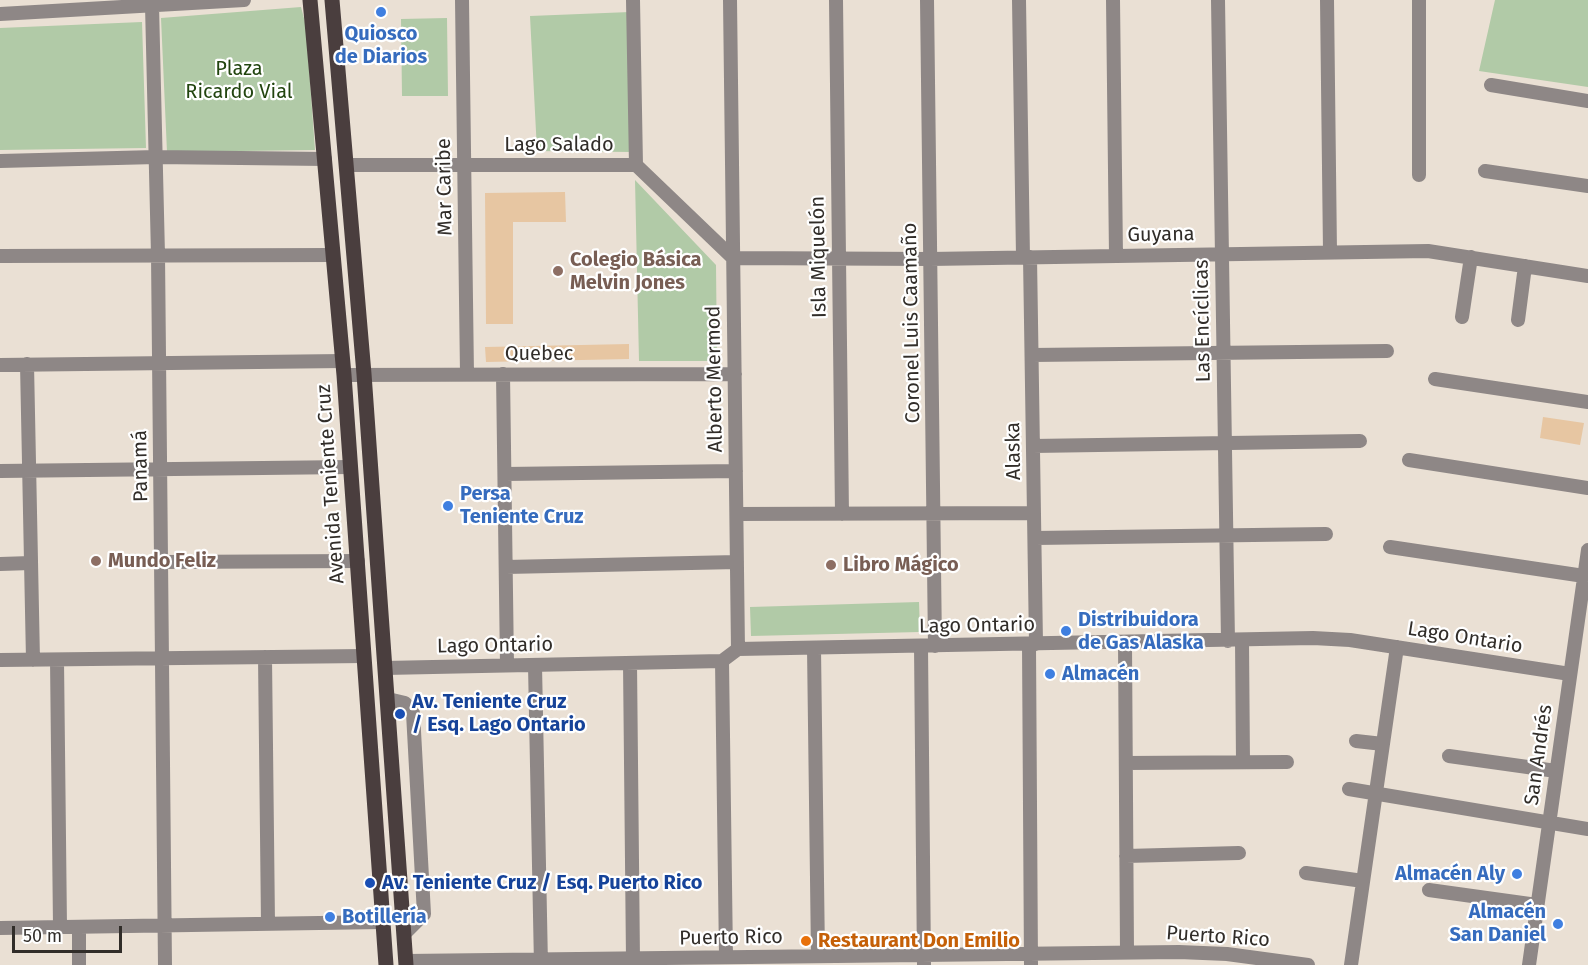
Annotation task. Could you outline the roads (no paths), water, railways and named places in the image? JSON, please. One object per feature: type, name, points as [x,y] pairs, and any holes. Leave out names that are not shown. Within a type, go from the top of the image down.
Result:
[{"type":"main road","name":"Avenida Teniente Cruz","points":[[310,0],[343,368],[386,965]]},
{"type":"main road","name":"Avenida Teniente Cruz","points":[[332,0],[364,374],[406,963]]},
{"type":"street","points":[[1,9],[244,0]]},
{"type":"street","name":"Mar Caribe","points":[[462,0],[467,374]]},
{"type":"street","points":[[633,0],[636,165]]},
{"type":"street","name":"Alberto Mermod","points":[[730,0],[738,649]]},
{"type":"street","name":"Isla Miquelón","points":[[836,0],[842,514]]},
{"type":"street","name":"Coronel Luis Caamaño","points":[[927,0],[935,646]]},
{"type":"street","name":"Alaska","points":[[1019,0],[1026,257],[1032,355],[1035,538],[1031,959]]},
{"type":"street","points":[[1113,0],[1116,256]]},
{"type":"street","name":"Las Encíclicas","points":[[1218,0],[1228,641]]},
{"type":"street","points":[[1327,0],[1330,252]]},
{"type":"street","points":[[1419,0],[1419,175]]},
{"type":"street","name":"Panamá","points":[[152,5],[158,255],[165,965]]},
{"type":"street","points":[[1491,85],[1588,101]]},
{"type":"street","points":[[0,161],[156,158],[325,159]]},
{"type":"street","name":"Lago Salado","points":[[347,165],[636,165],[733,258]]},
{"type":"street","points":[[1485,171],[1588,186]]},
{"type":"street","name":"Guyana","points":[[733,258],[930,259],[1428,251],[1588,276]]},
{"type":"street","points":[[0,256],[333,255]]},
{"type":"street","points":[[1462,317],[1471,257]]},
{"type":"street","points":[[1518,320],[1525,266]]},
{"type":"street","points":[[1032,355],[1387,351]]},
{"type":"street","name":"Quebec","points":[[0,365],[159,363],[343,368],[364,374],[735,374]]},
{"type":"street","points":[[27,364],[33,660]]},
{"type":"street","points":[[503,374],[507,665]]},
{"type":"street","points":[[1436,379],[1588,402]]},
{"type":"street","points":[[1033,446],[1360,441]]},
{"type":"street","points":[[1409,460],[1588,488]]},
{"type":"street","points":[[0,471],[350,467]]},
{"type":"street","points":[[505,474],[736,471]]},
{"type":"street","points":[[737,514],[1034,513]]},
{"type":"street","points":[[1035,538],[1326,534]]},
{"type":"street","points":[[1390,547],[1586,569]]},
{"type":"street","name":"San Andrés","points":[[1529,965],[1588,550]]},
{"type":"street","points":[[161,562],[358,561]]},
{"type":"street","points":[[506,567],[737,562]]},
{"type":"street","points":[[0,564],[31,563]]},
{"type":"street","name":"Lago Ontario","points":[[738,649],[1332,639],[1570,674]]},
{"type":"street","points":[[1242,641],[1243,762]]},
{"type":"street","points":[[1125,643],[1126,952]]},
{"type":"street","points":[[921,646],[924,959]]},
{"type":"street","points":[[1351,965],[1397,647]]},
{"type":"street","points":[[813,648],[819,956]]},
{"type":"street","points":[[726,957],[722,661],[738,649]]},
{"type":"street","points":[[0,660],[364,656]]},
{"type":"street","points":[[265,657],[268,924]]},
{"type":"street","points":[[57,660],[60,927]]},
{"type":"street","name":"Lago Ontario","points":[[385,668],[722,661]]},
{"type":"street","points":[[630,663],[633,960]]},
{"type":"street","points":[[535,665],[541,963]]},
{"type":"street","points":[[387,699],[405,703],[413,713],[424,914],[404,934]]},
{"type":"street","points":[[1356,741],[1383,744]]},
{"type":"street","points":[[1449,756],[1556,771]]},
{"type":"street","points":[[1126,763],[1287,762]]},
{"type":"street","points":[[1349,789],[1588,830]]},
{"type":"street","points":[[1126,856],[1239,853]]},
{"type":"street","points":[[1306,873],[1363,881]]},
{"type":"street","points":[[1429,890],[1537,905]]},
{"type":"street","points":[[0,928],[383,922]]},
{"type":"street","points":[[79,927],[80,965]]},
{"type":"street","name":"Puerto Rico","points":[[406,963],[541,963],[819,956],[1031,959],[1126,952],[1308,965]]},
{"type":"place","name":"Quiosco de Diarios","points":[[381,12]]},
{"type":"place","name":"Colegio Básica Melvin Jones","points":[[558,271]]},
{"type":"place","name":"Persa Teniente Cruz","points":[[448,506]]},
{"type":"place","name":"Mundo Feliz","points":[[96,561]]},
{"type":"place","name":"Libro Mágico","points":[[831,565]]},
{"type":"place","name":"Distribuidora de Gas Alaska","points":[[1066,631]]},
{"type":"place","name":"Almacén","points":[[1050,674]]},
{"type":"place","name":"Av. Teniente Cruz / Esq. Lago Ontario","points":[[400,714]]},
{"type":"place","name":"Almacén Aly","points":[[1517,874]]},
{"type":"place","name":"Av. Teniente Cruz / Esq. Puerto Rico","points":[[370,883]]},
{"type":"place","name":"Botillería","points":[[330,917]]},
{"type":"place","name":"Almacén San Daniel","points":[[1558,924]]},
{"type":"place","name":"Restaurant Don Emilio","points":[[806,941]]},
{"type":"park label","name":"Plaza Ricardo Vial","points":[[239,80]]}]
